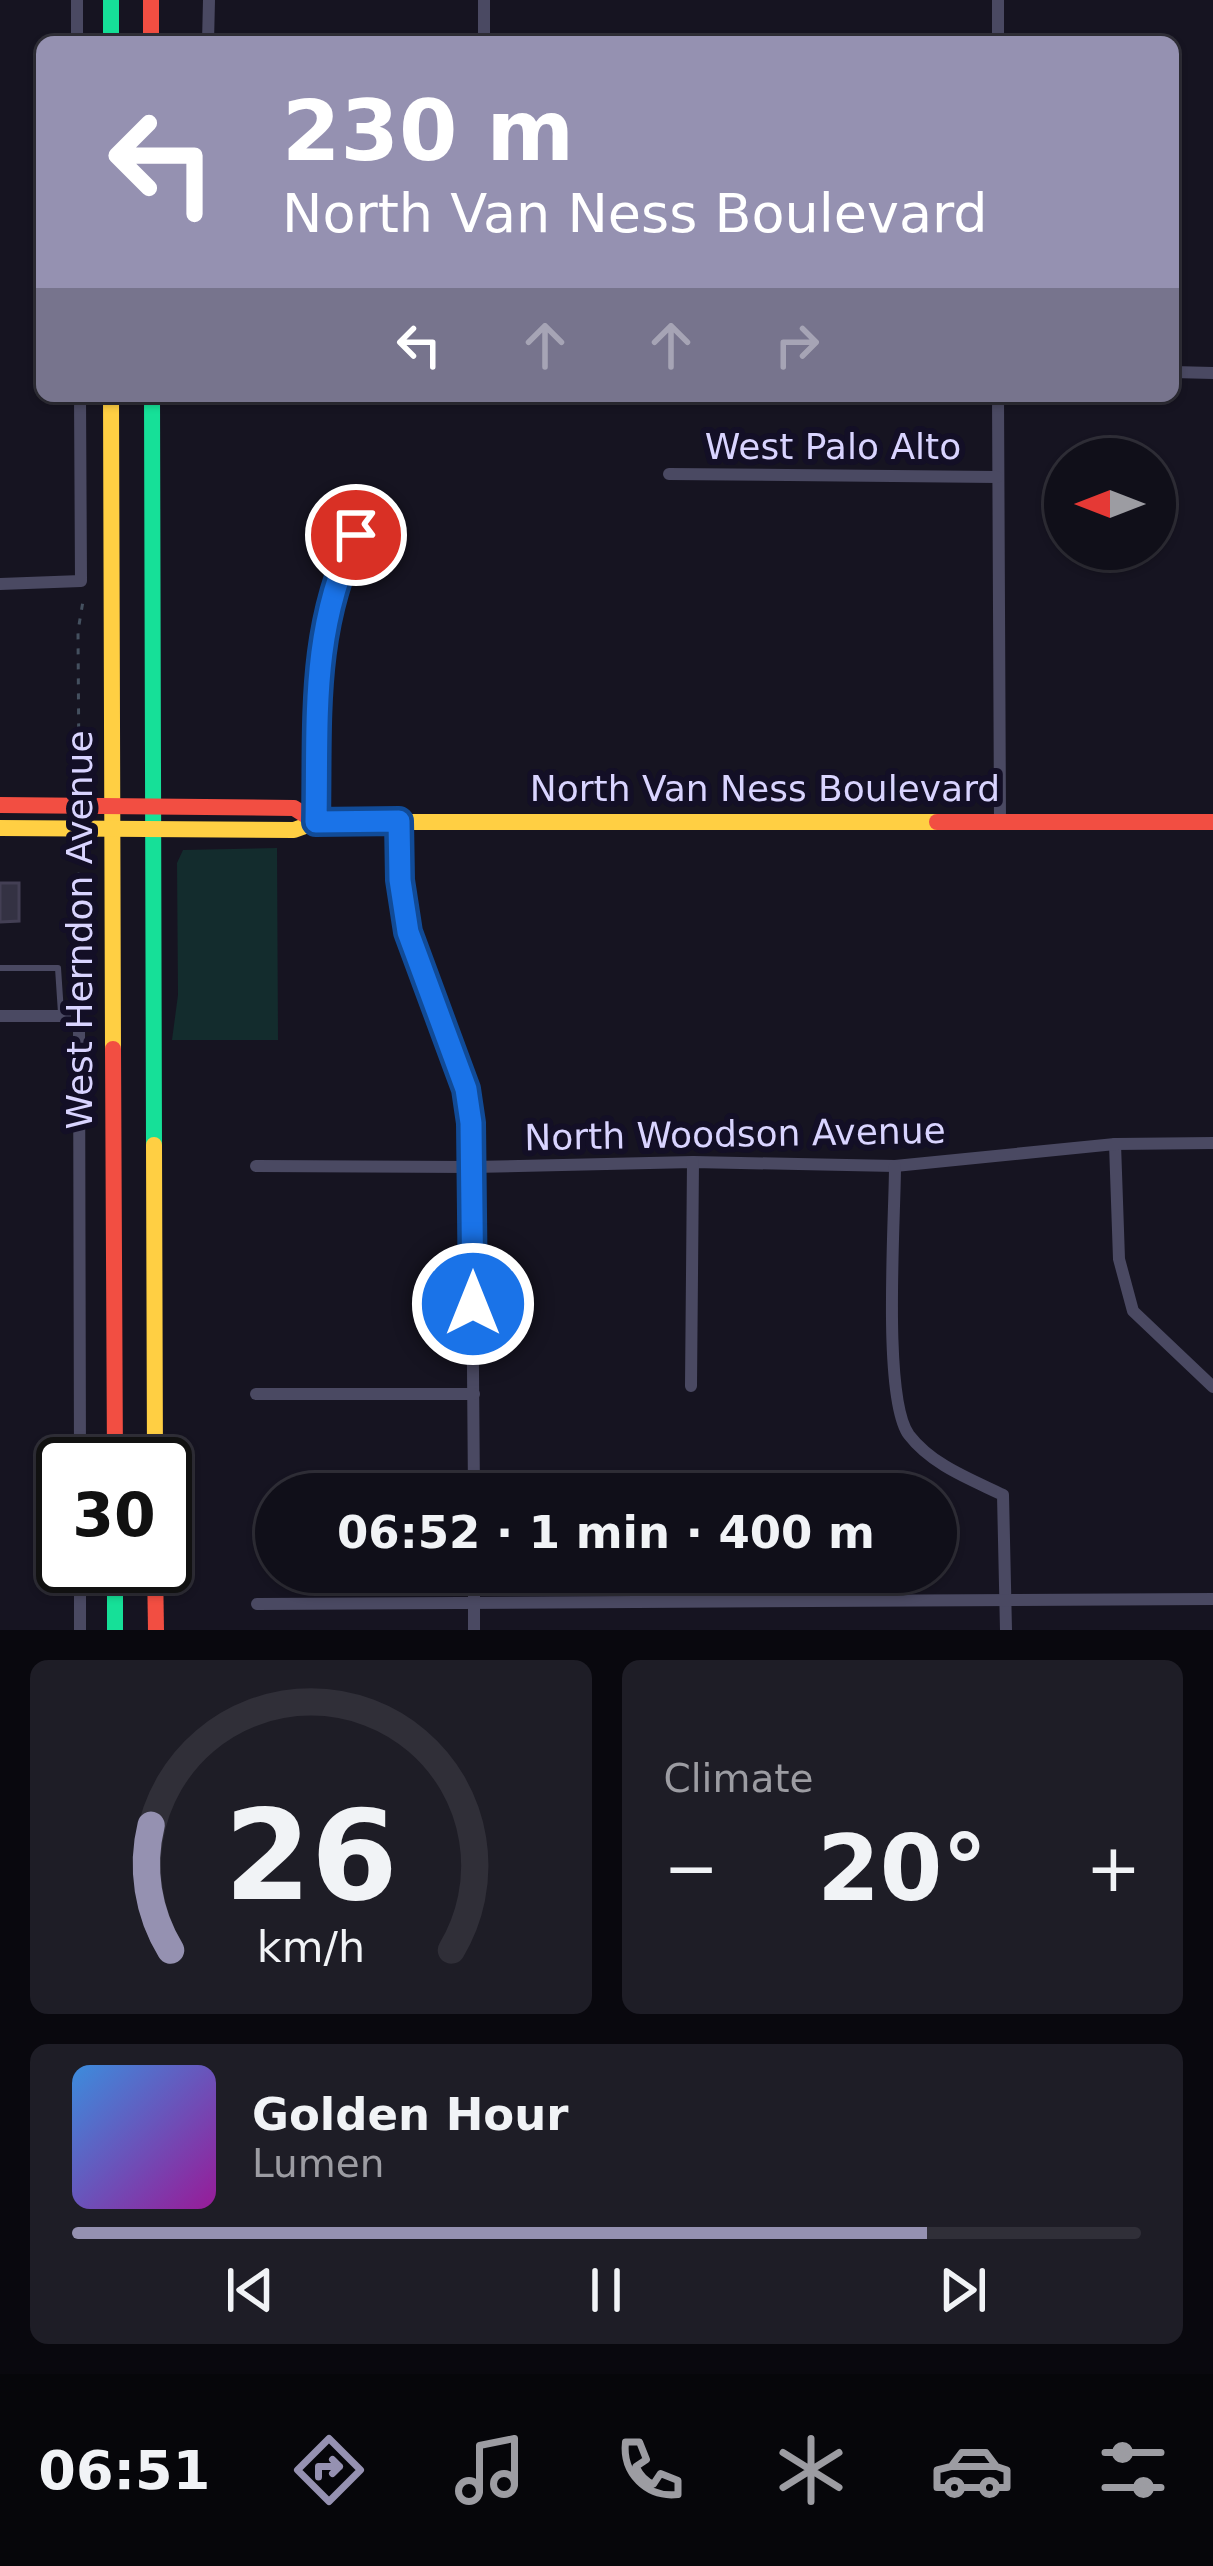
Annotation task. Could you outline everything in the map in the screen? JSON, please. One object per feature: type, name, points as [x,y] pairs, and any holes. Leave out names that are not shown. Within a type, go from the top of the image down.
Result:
[{"type":"main road","points":[[111,0],[111,36]]},
{"type":"main road","points":[[151,0],[152,36]]},
{"type":"main road","name":"West Herndon Avenue","points":[[111,402],[115,1437]]},
{"type":"main road","name":"West Herndon Avenue","points":[[152,402],[155,1437]]},
{"type":"main road","name":"North Van Ness Boulevard","points":[[0,806],[294,808],[316,822]]},
{"type":"main road","name":"North Van Ness Boulevard","points":[[0,828],[294,830],[316,822],[399,821],[1213,822]]},
{"type":"main road","points":[[115,1593],[116,1630]]},
{"type":"main road","points":[[155,1593],[156,1630]]},
{"type":"street","points":[[77,0],[77,36]]},
{"type":"street","points":[[208,36],[209,0]]},
{"type":"street","points":[[484,0],[484,36]]},
{"type":"street","points":[[998,0],[998,36]]},
{"type":"street","points":[[1179,372],[1213,373]]},
{"type":"street","points":[[0,584],[81,581],[80,402]]},
{"type":"street","points":[[998,402],[1000,821]]},
{"type":"street","name":"West Palo Alto","points":[[670,474],[997,477]]},
{"type":"street","points":[[316,822],[319,653],[337,574],[375,496]]},
{"type":"street","points":[[399,821],[400,880],[408,932],[466,1089],[472,1168],[474,1473]]},
{"type":"street","points":[[0,1016],[82,1018],[80,1437]]},
{"type":"street","name":"North Woodson Avenue","points":[[256,1166],[472,1168],[693,1162],[895,1166],[1115,1144],[1213,1143]]},
{"type":"street","points":[[1115,1144],[1119,1258],[1133,1311],[1213,1387]]},
{"type":"street","points":[[692,1386],[693,1162]]},
{"type":"street","points":[[895,1166],[895,1390],[907,1432],[939,1463],[1003,1495],[1006,1630]]},
{"type":"street","points":[[256,1394],[474,1394]]},
{"type":"street","points":[[80,1593],[80,1630]]},
{"type":"street","points":[[474,1593],[474,1630]]},
{"type":"street","points":[[256,1604],[1213,1599]]},
{"type":"lane","points":[[0,968],[58,968],[62,1016]]},
{"type":"path","points":[[81,581],[78,765],[82,789]]},
{"type":"path","points":[[82,1018],[85,939],[78,882],[83,842]]},
{"type":"green space","points":[[277,848],[278,1040],[172,1040],[178,995],[177,863],[183,850]]},
{"type":"building","points":[[0,883],[19,883],[19,921],[0,922]]},
{"type":"traffic: fast","points":[[111,0],[111,36]]},
{"type":"traffic: fast","points":[[152,402],[154,1145]]},
{"type":"traffic: fast","points":[[115,1593],[115,1630]]},
{"type":"traffic: slow","points":[[111,402],[113,1049]]},
{"type":"traffic: slow","points":[[0,828],[294,830],[316,822],[937,822]]},
{"type":"traffic: slow","points":[[154,1145],[155,1437]]},
{"type":"traffic: jam","points":[[151,0],[151,36]]},
{"type":"traffic: jam","points":[[0,805],[294,808],[316,822]]},
{"type":"traffic: jam","points":[[937,822],[1213,822]]},
{"type":"traffic: jam","points":[[113,1049],[115,1437]]},
{"type":"traffic: jam","points":[[155,1593],[156,1630]]},
{"type":"route","points":[[356,535],[337,574],[319,653],[316,822],[399,821],[400,880],[408,932],[466,1089],[471,1123],[473,1304]]}]
